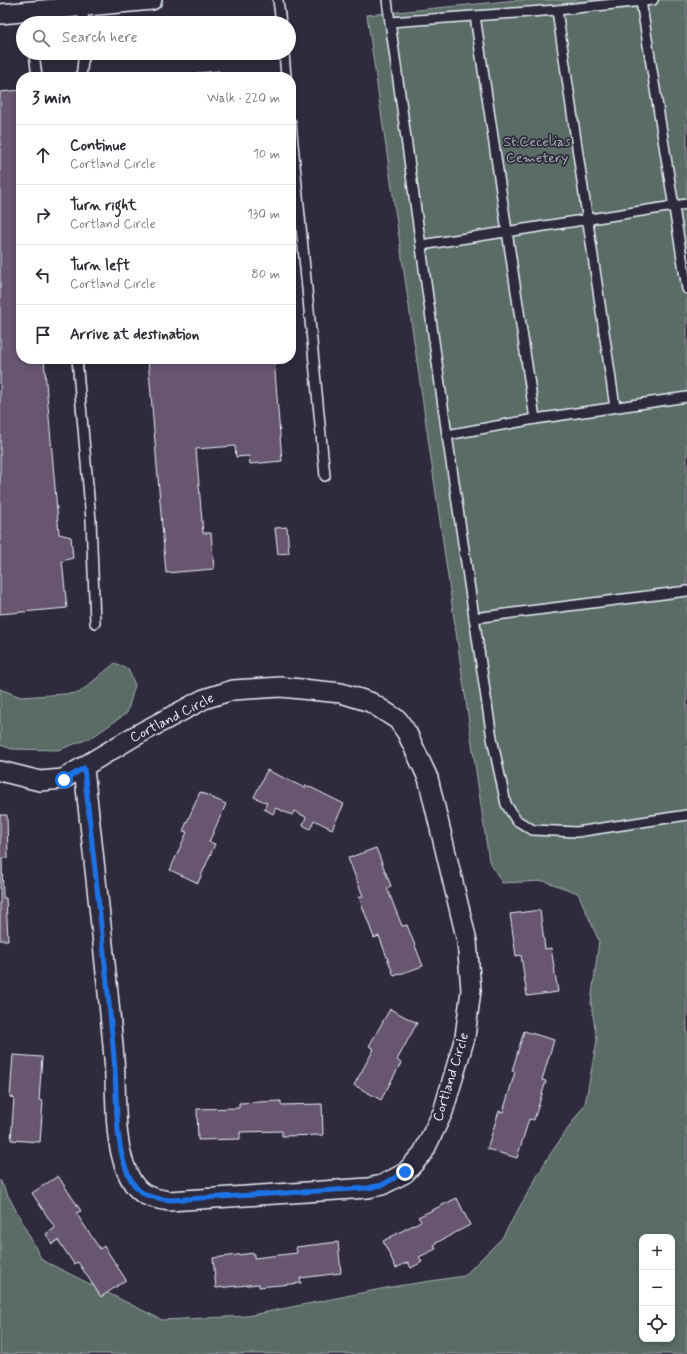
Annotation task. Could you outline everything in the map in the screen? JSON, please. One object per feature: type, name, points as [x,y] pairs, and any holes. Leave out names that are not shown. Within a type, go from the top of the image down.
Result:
[{"type":"street","points":[[32,16],[60,4],[83,15],[152,0]]},
{"type":"street","points":[[0,14],[20,16]]},
{"type":"street","name":"Cortland Circle","points":[[0,771],[40,781],[64,780],[132,737],[197,703],[233,690],[281,686],[341,692],[370,702],[398,720],[407,733],[428,778],[467,941],[471,990],[465,1037],[443,1112],[423,1152],[405,1172],[382,1185],[344,1190],[170,1200],[148,1197],[138,1189],[130,1178],[120,1150],[114,1059],[84,768]]},
{"type":"lane","points":[[278,0],[280,16]]},
{"type":"lane","points":[[387,0],[420,245],[474,618],[492,738],[506,804],[516,820],[533,830],[577,832],[687,815]]},
{"type":"lane","points":[[390,22],[557,10],[653,0]]},
{"type":"lane","points":[[641,1],[687,289]]},
{"type":"lane","points":[[557,10],[615,407]]},
{"type":"lane","points":[[475,16],[535,419]]},
{"type":"lane","points":[[35,60],[36,72]]},
{"type":"lane","points":[[82,72],[83,60]]},
{"type":"lane","points":[[285,60],[286,72]]},
{"type":"lane","points":[[296,173],[326,476]]},
{"type":"lane","points":[[420,245],[687,204]]},
{"type":"lane","points":[[77,364],[91,520],[95,623]]},
{"type":"lane","points":[[447,435],[535,419],[687,397]]},
{"type":"lane","points":[[474,618],[687,591]]},
{"type":"green space","name":"St.Cecelias Cemetery","points":[[517,0],[687,0],[687,1354],[0,1354],[0,1180],[42,1260],[162,1320],[247,1316],[391,1287],[464,1276],[502,1238],[547,1159],[585,1104],[597,1040],[591,1003],[599,941],[578,893],[544,881],[502,883],[489,861],[367,15]]},
{"type":"green space","points":[[115,663],[128,669],[135,685],[127,713],[91,738],[58,750],[12,749],[0,745],[0,689],[21,697],[79,693]]},
{"type":"building","points":[[16,90],[16,364],[44,364],[59,534],[71,537],[73,558],[62,561],[67,608],[0,614],[0,92]]},
{"type":"building","points":[[148,364],[274,364],[282,461],[250,464],[249,456],[236,457],[235,446],[196,449],[203,533],[211,533],[214,569],[166,573]]},
{"type":"building","points":[[287,527],[289,553],[278,554],[275,528]]},
{"type":"building","points":[[267,770],[305,788],[306,785],[344,804],[332,829],[314,820],[310,829],[303,825],[306,817],[294,811],[292,815],[276,808],[273,814],[264,809],[267,803],[254,797]]},
{"type":"building","points":[[200,792],[226,804],[209,842],[215,844],[198,883],[170,870],[187,832],[183,831]]},
{"type":"building","points":[[0,815],[7,815],[8,858],[2,858],[3,898],[6,898],[8,940],[0,940]]},
{"type":"building","points":[[376,848],[391,886],[387,888],[402,926],[407,925],[423,966],[394,976],[379,936],[374,938],[359,897],[363,896],[348,858]]},
{"type":"building","points":[[540,910],[545,949],[551,948],[558,992],[527,996],[521,955],[516,956],[510,914]]},
{"type":"building","points":[[390,1009],[417,1023],[397,1060],[401,1063],[381,1100],[354,1085],[374,1049],[369,1046]]},
{"type":"building","points":[[524,1031],[554,1040],[542,1080],[546,1081],[534,1120],[529,1119],[517,1158],[487,1149],[499,1111],[503,1112],[515,1072],[512,1071]]},
{"type":"building","points":[[13,1055],[42,1057],[39,1100],[43,1101],[40,1142],[11,1140],[14,1098],[10,1097]]},
{"type":"building","points":[[281,1101],[281,1105],[322,1104],[323,1135],[282,1136],[282,1131],[240,1132],[240,1139],[198,1140],[197,1109],[239,1108],[239,1103]]},
{"type":"building","points":[[58,1176],[81,1211],[76,1213],[100,1249],[104,1246],[126,1280],[101,1297],[78,1262],[74,1264],[58,1240],[52,1244],[46,1234],[55,1228],[32,1193]]},
{"type":"building","points":[[457,1198],[470,1225],[434,1244],[436,1249],[419,1257],[422,1262],[411,1268],[408,1262],[396,1268],[383,1241],[421,1221],[418,1217]]},
{"type":"building","points":[[338,1242],[341,1273],[300,1278],[301,1283],[259,1287],[259,1284],[216,1288],[213,1258],[254,1253],[254,1258],[297,1253],[296,1247]]},
{"type":"route","points":[[64,780],[84,768],[114,1059],[120,1150],[130,1178],[138,1189],[148,1197],[170,1200],[368,1188],[382,1185],[405,1172]]}]
